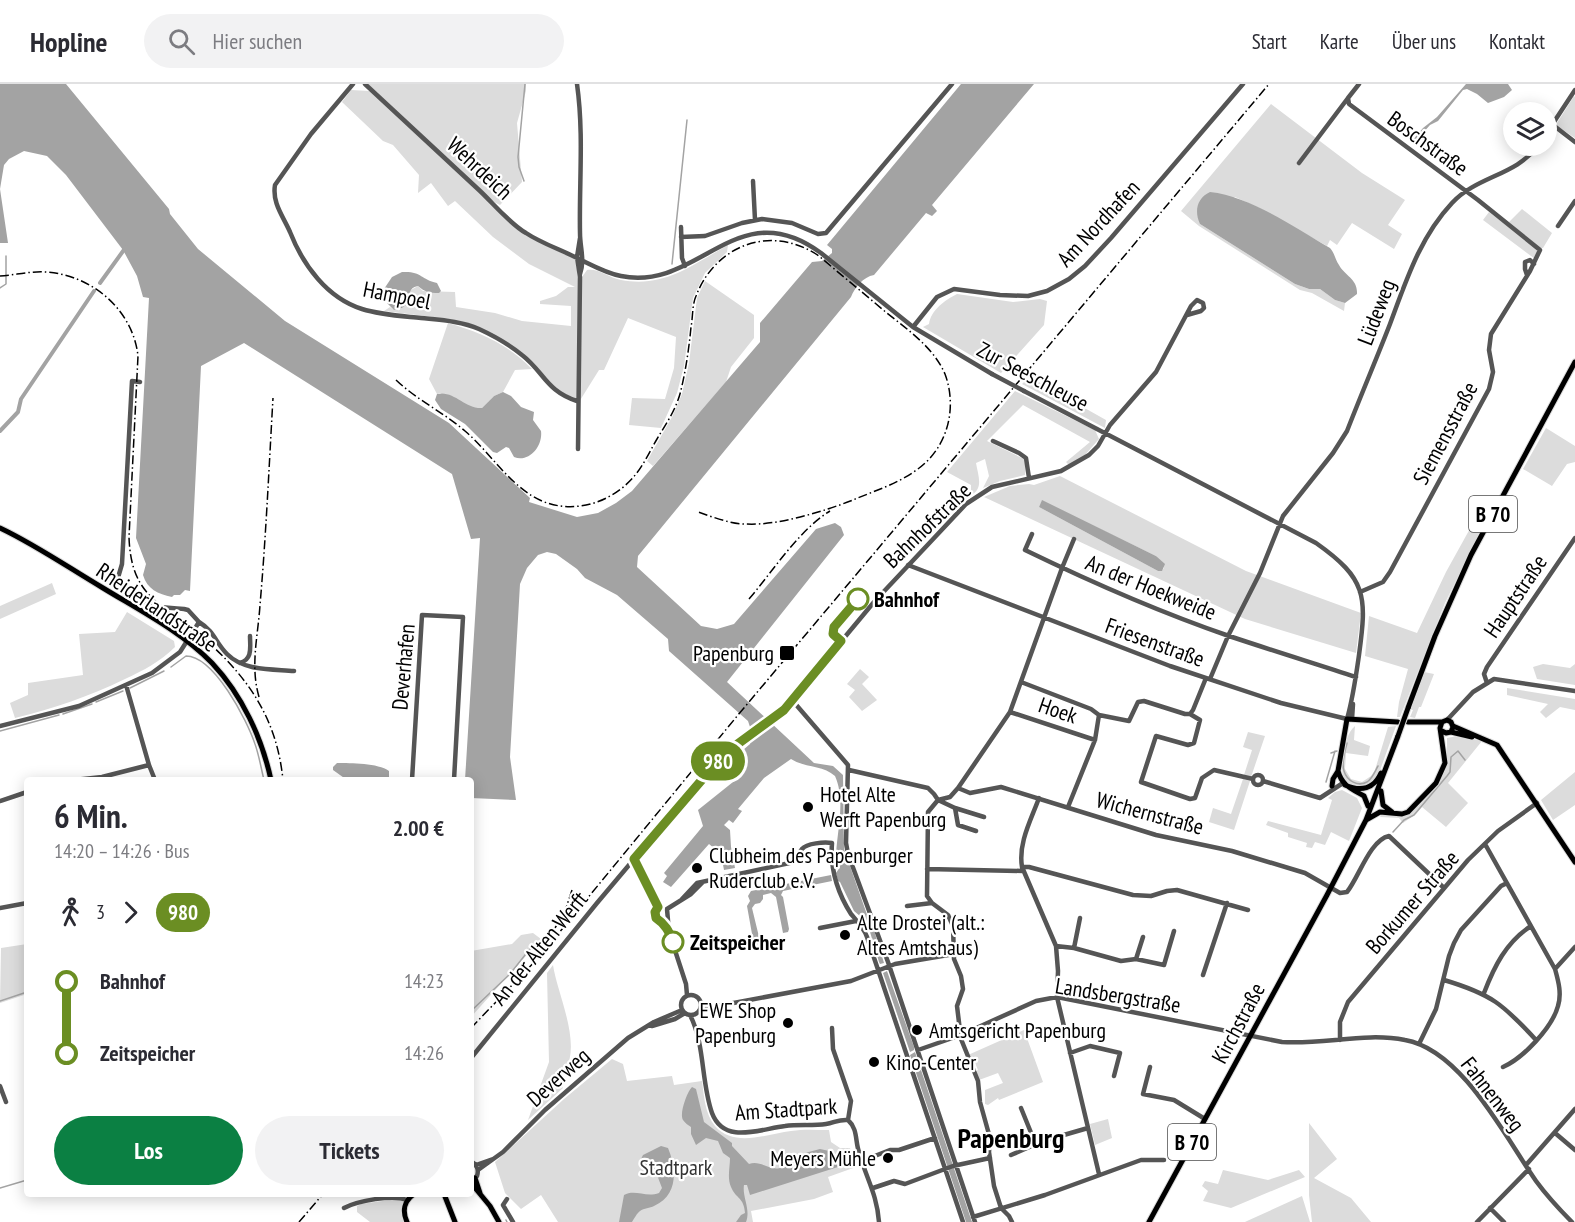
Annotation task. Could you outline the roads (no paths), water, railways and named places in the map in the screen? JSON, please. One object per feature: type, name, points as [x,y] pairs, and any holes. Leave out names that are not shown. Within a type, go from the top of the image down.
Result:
[{"type":"main road","name":"B 70","points":[[1383,775],[1449,603],[1471,555],[1575,362]]},
{"type":"main road","name":"Rheiderlandstraße","points":[[0,528],[116,596],[187,642],[211,663],[223,676],[245,709],[259,739],[270,777]]},
{"type":"main road","name":"Friesenstraße","points":[[1350,719],[1398,722]]},
{"type":"main road","points":[[1332,786],[1338,771],[1350,719]]},
{"type":"main road","points":[[1408,722],[1447,727],[1483,738],[1497,745],[1575,862]]},
{"type":"main road","points":[[1366,820],[1377,813],[1408,812],[1436,783],[1445,763],[1444,745],[1447,727]]},
{"type":"main road","points":[[1343,783],[1359,789],[1373,785],[1382,770],[1386,768]]},
{"type":"main road","points":[[1338,771],[1343,783],[1364,796],[1368,806]]},
{"type":"main road","name":"Kirchstraße","points":[[1149,1222],[1331,888],[1366,820],[1383,775]]},
{"type":"main road","name":"Kirchstraße","points":[[1356,839],[1383,775]]},
{"type":"main road","points":[[1381,783],[1381,801],[1388,810],[1394,813]]},
{"type":"main road","points":[[474,1184],[498,1221]]},
{"type":"main road","points":[[407,1222],[404,1208],[410,1197]]},
{"type":"main road","points":[[445,1197],[453,1222]]},
{"type":"street","name":"Hampoel","points":[[354,84],[311,134],[275,185],[276,205],[307,267],[337,296],[360,308],[389,315],[449,321],[479,329],[521,354],[559,393],[577,401]]},
{"type":"street","name":"Wehrdeich","points":[[365,84],[524,233],[583,260]]},
{"type":"street","points":[[577,84],[582,130],[580,238],[577,257],[580,277]]},
{"type":"street","points":[[681,237],[705,236],[736,224],[755,220],[781,220],[801,225],[818,234],[826,233],[952,84]]},
{"type":"street","name":"Am Nordhafen","points":[[913,327],[937,297],[954,289],[1000,296],[1028,296],[1047,291],[1070,279],[1111,238],[1243,84]]},
{"type":"street","points":[[1299,163],[1359,84]]},
{"type":"street","points":[[1557,119],[1575,90]]},
{"type":"street","name":"Boschstraße","points":[[1348,98],[1349,104],[1369,120],[1465,191]]},
{"type":"street","points":[[1557,128],[1575,142]]},
{"type":"street","name":"Lüdeweg","points":[[1279,524],[1289,506],[1325,465],[1347,431],[1418,253],[1441,215],[1465,191],[1519,165],[1530,156]]},
{"type":"street","points":[[753,181],[755,220]]},
{"type":"street","name":"Siemensstraße","points":[[1360,592],[1383,582],[1390,572],[1488,389],[1493,372],[1488,350],[1491,334],[1540,254],[1538,247],[1465,191]]},
{"type":"street","points":[[1558,226],[1575,201]]},
{"type":"street","points":[[681,226],[682,258],[685,266]]},
{"type":"street","name":"Zur Seeschleuse","points":[[583,260],[606,272],[637,278],[660,276],[685,266],[734,238],[754,233],[791,236],[821,253],[913,327],[992,374],[1316,543],[1346,566],[1360,592],[1364,619],[1350,719]]},
{"type":"street","points":[[578,449],[580,277],[583,260],[580,238]]},
{"type":"street","name":"Bahnhofstraße","points":[[775,718],[874,602],[975,496],[1001,484],[1061,471],[1089,455],[1110,425],[1156,372],[1187,315]]},
{"type":"street","points":[[140,382],[132,381],[122,564],[118,585],[144,604],[157,608],[188,610],[199,622],[210,629],[227,655],[240,663],[254,669],[294,670]]},
{"type":"street","points":[[993,441],[1026,458],[1029,478]]},
{"type":"street","name":"An der Hoekweide","points":[[1208,679],[1256,581],[1279,524]]},
{"type":"street","name":"An der Hoekweide","points":[[1032,534],[1025,550],[1062,568],[1228,636],[1356,677]]},
{"type":"street","name":"Hauptstraße","points":[[1486,683],[1484,674],[1487,666],[1575,538]]},
{"type":"street","name":"An der Hoekweide","points":[[958,788],[1010,712],[1074,539]]},
{"type":"street","name":"Friesenstraße","points":[[908,565],[1208,679],[1281,704],[1350,719]]},
{"type":"street","name":"Deverhafen","points":[[412,777],[422,615],[463,617],[454,777]]},
{"type":"street","points":[[0,726],[71,708],[164,666],[180,652],[199,622]]},
{"type":"street","points":[[240,663],[250,656],[250,636]]},
{"type":"street","points":[[1208,679],[1190,714],[1200,720],[1194,743],[1188,745],[1156,736],[1141,782],[1190,799],[1195,798],[1202,778],[1214,770],[1253,779],[1259,775],[1263,781],[1320,798],[1343,783]]},
{"type":"street","points":[[1447,727],[1457,709],[1473,692],[1486,683],[1508,680],[1575,691]]},
{"type":"street","name":"Hoek","points":[[1021,682],[1091,708],[1099,715],[1129,721],[1138,702],[1144,701],[1190,714]]},
{"type":"street","points":[[126,685],[154,777]]},
{"type":"street","points":[[792,700],[847,761],[849,770],[846,843],[848,854],[935,1138],[946,1169],[971,1221]]},
{"type":"street","name":"Hoek","points":[[1010,712],[1095,740]]},
{"type":"street","name":"Hoek","points":[[1068,807],[1095,740],[1099,715]]},
{"type":"street","name":"An der Alten Werft","points":[[474,1054],[634,859],[724,754],[775,718]]},
{"type":"street","points":[[102,777],[149,765]]},
{"type":"street","points":[[849,770],[928,788],[938,800],[955,808],[984,816]]},
{"type":"street","points":[[1327,795],[1332,786],[1343,783]]},
{"type":"street","name":"Wichernstraße","points":[[958,788],[970,793],[1001,787],[1156,835],[1232,851],[1305,873],[1331,888]]},
{"type":"street","points":[[958,788],[950,797],[938,800],[928,812],[926,890],[932,903],[951,920],[955,940],[954,954],[963,989],[957,1006],[961,1035],[978,1081],[980,1102],[990,1138],[994,1186],[1001,1208],[1012,1222]]},
{"type":"street","points":[[0,801],[24,793]]},
{"type":"street","points":[[1039,798],[1022,842],[1020,858],[1022,869],[1056,946],[1057,997],[1099,1174]]},
{"type":"street","name":"Borkumer Straße","points":[[1340,1040],[1340,1022],[1348,1002],[1444,888],[1485,844],[1504,826],[1537,803]]},
{"type":"street","points":[[955,808],[958,825],[976,831]]},
{"type":"street","points":[[1331,888],[1340,893],[1347,892],[1370,852],[1383,837],[1389,836],[1444,888]]},
{"type":"street","points":[[690,995],[665,919],[667,909],[682,899],[692,886],[704,880],[794,862],[799,858],[802,849],[823,842],[832,843],[834,878],[839,893],[865,932],[884,968],[918,1050],[971,1221]]},
{"type":"street","points":[[1485,844],[1555,969],[1560,992],[1552,1020],[1536,1040],[1513,1062],[1503,1067]]},
{"type":"street","points":[[634,859],[658,907]]},
{"type":"street","points":[[927,869],[1022,869],[1029,867],[1133,895],[1152,896],[1177,890],[1248,910]]},
{"type":"street","points":[[1419,1044],[1436,1008],[1449,956],[1461,930],[1507,883]]},
{"type":"street","points":[[907,906],[932,903]]},
{"type":"street","points":[[1203,975],[1227,903]]},
{"type":"street","points":[[0,908],[24,904]]},
{"type":"street","points":[[658,907],[667,909]]},
{"type":"street","points":[[658,907],[655,916],[665,919]]},
{"type":"street","points":[[1074,948],[1080,918]]},
{"type":"street","points":[[819,928],[856,921]]},
{"type":"street","points":[[1484,993],[1496,963],[1509,945],[1531,926]]},
{"type":"street","points":[[1056,946],[1074,948],[1121,961],[1137,959],[1164,965],[1174,931]]},
{"type":"street","points":[[1137,959],[1143,937]]},
{"type":"street","points":[[1555,969],[1575,947]]},
{"type":"street","points":[[690,995],[698,998],[700,1006],[712,1007],[851,981],[884,968],[954,954]]},
{"type":"street","points":[[1444,980],[1484,993],[1498,1002],[1514,1015],[1536,1040]]},
{"type":"street","points":[[688,1013],[681,1001],[690,995]]},
{"type":"street","name":"Landsbergstraße","points":[[918,1050],[961,1035],[1036,1001],[1057,997],[1251,1036]]},
{"type":"street","name":"Deverweg","points":[[475,1166],[503,1152],[545,1110],[628,1038],[650,1026],[688,1013],[700,1006]]},
{"type":"street","name":"Am Stadtpark","points":[[688,1013],[696,1030],[712,1112],[721,1126],[743,1134],[786,1126],[848,1120],[855,1129],[862,1161],[873,1188],[879,1222]]},
{"type":"street","points":[[832,1028],[834,1049],[851,1101],[848,1120]]},
{"type":"street","name":"Fahnenweg","points":[[1251,1036],[1294,1043],[1395,1038],[1419,1044],[1446,1061],[1472,1087],[1553,1203],[1572,1222]]},
{"type":"street","points":[[1070,1053],[1090,1046],[1120,1053],[1114,1076]]},
{"type":"street","points":[[1150,1067],[1143,1094],[1174,1101],[1205,1119]]},
{"type":"street","points":[[0,1086],[6,1102]]},
{"type":"street","points":[[1021,1108],[1036,1144]]},
{"type":"street","points":[[1477,1222],[1575,1109]]},
{"type":"street","points":[[1011,1155],[1036,1144],[1088,1128]]},
{"type":"street","points":[[1555,1133],[1575,1150]]},
{"type":"street","points":[[862,1161],[890,1150],[899,1150],[935,1138]]},
{"type":"street","points":[[873,1188],[894,1181],[905,1184],[954,1166],[990,1158]]},
{"type":"street","points":[[971,1221],[1001,1208],[1045,1195],[1141,1160],[1164,1160]]},
{"type":"street","points":[[344,1208],[387,1198],[402,1197],[407,1200]]},
{"type":"street","points":[[507,1199],[503,1205],[513,1222]]},
{"type":"street","points":[[1490,1208],[1504,1222]]},
{"type":"street","points":[[498,1221],[508,1215]]},
{"type":"waterway","points":[[524,181],[518,157],[525,84]]},
{"type":"waterway","points":[[672,264],[687,120]]},
{"type":"waterway","points":[[100,283],[126,247]]},
{"type":"waterway","points":[[0,288],[6,284],[6,256]]},
{"type":"waterway","points":[[0,431],[18,412],[21,399],[94,291]]},
{"type":"waterway","points":[[171,667],[186,656],[197,659],[218,678],[228,691],[251,733],[263,777]]},
{"type":"waterway","points":[[130,688],[164,671]]},
{"type":"waterway","points":[[96,702],[123,691]]},
{"type":"waterway","points":[[63,714],[92,704]]},
{"type":"waterway","points":[[0,731],[59,715]]},
{"type":"waterway","points":[[1347,743],[1343,768],[1350,780],[1360,784],[1367,782],[1378,766]]},
{"type":"waterway","points":[[1326,782],[1335,751]]},
{"type":"waterway","points":[[1331,753],[1337,751]]},
{"type":"waterway","points":[[1393,832],[1404,820],[1414,815],[1447,776],[1450,772],[1451,757],[1458,751],[1465,760]]},
{"type":"waterway","points":[[474,1008],[510,974],[533,945]]},
{"type":"waterway","points":[[0,1001],[24,993]]},
{"type":"waterway","points":[[0,1188],[24,1181]]},
{"type":"railway","points":[[474,1025],[540,956],[738,715],[1269,84]]},
{"type":"railway","points":[[396,380],[465,431],[510,478],[531,495],[542,501],[568,507],[593,503],[617,492],[636,474],[674,409],[684,374],[696,296],[705,278],[717,263],[731,252],[747,244],[783,241],[801,246],[819,256],[926,346],[940,364],[949,387],[950,415],[947,428],[935,452],[915,471],[901,480],[829,509],[801,517],[758,524],[734,523],[698,512]]},
{"type":"railway","points":[[0,276],[46,272],[79,280],[107,298],[128,324],[138,356],[129,537],[131,559],[136,575],[154,600],[208,642],[249,687],[275,739],[283,777]]},
{"type":"railway","points":[[259,697],[255,662],[273,398]]},
{"type":"railway","points":[[749,599],[797,540],[830,511]]},
{"type":"railway","points":[[555,928],[565,911],[572,890]]},
{"type":"railway","points":[[299,1222],[320,1197]]},
{"type":"place","name":"Bahnhof","points":[[858,599]]},
{"type":"place","name":"Papenburg","points":[[787,653]]},
{"type":"place","name":"Hotel Alte Werft Papenburg","points":[[808,807]]},
{"type":"place","name":"Clubheim des Papenburger Ruderclub e.V.","points":[[697,868]]},
{"type":"place","name":"Alte Drostei (alt.: Altes Amtshaus)","points":[[845,935]]},
{"type":"place","name":"Zeitspeicher","points":[[673,942]]},
{"type":"place","name":"EWE Shop Papenburg","points":[[788,1023]]},
{"type":"place","name":"Amtsgericht Papenburg","points":[[917,1030]]},
{"type":"place","name":"Kino-Center","points":[[874,1062]]},
{"type":"place","name":"Meyers Mühle","points":[[888,1158]]},
{"type":"district","name":"Papenburg","points":[[1011,1137]]},
{"type":"park label","name":"Stadtpark","points":[[676,1167]]}]
